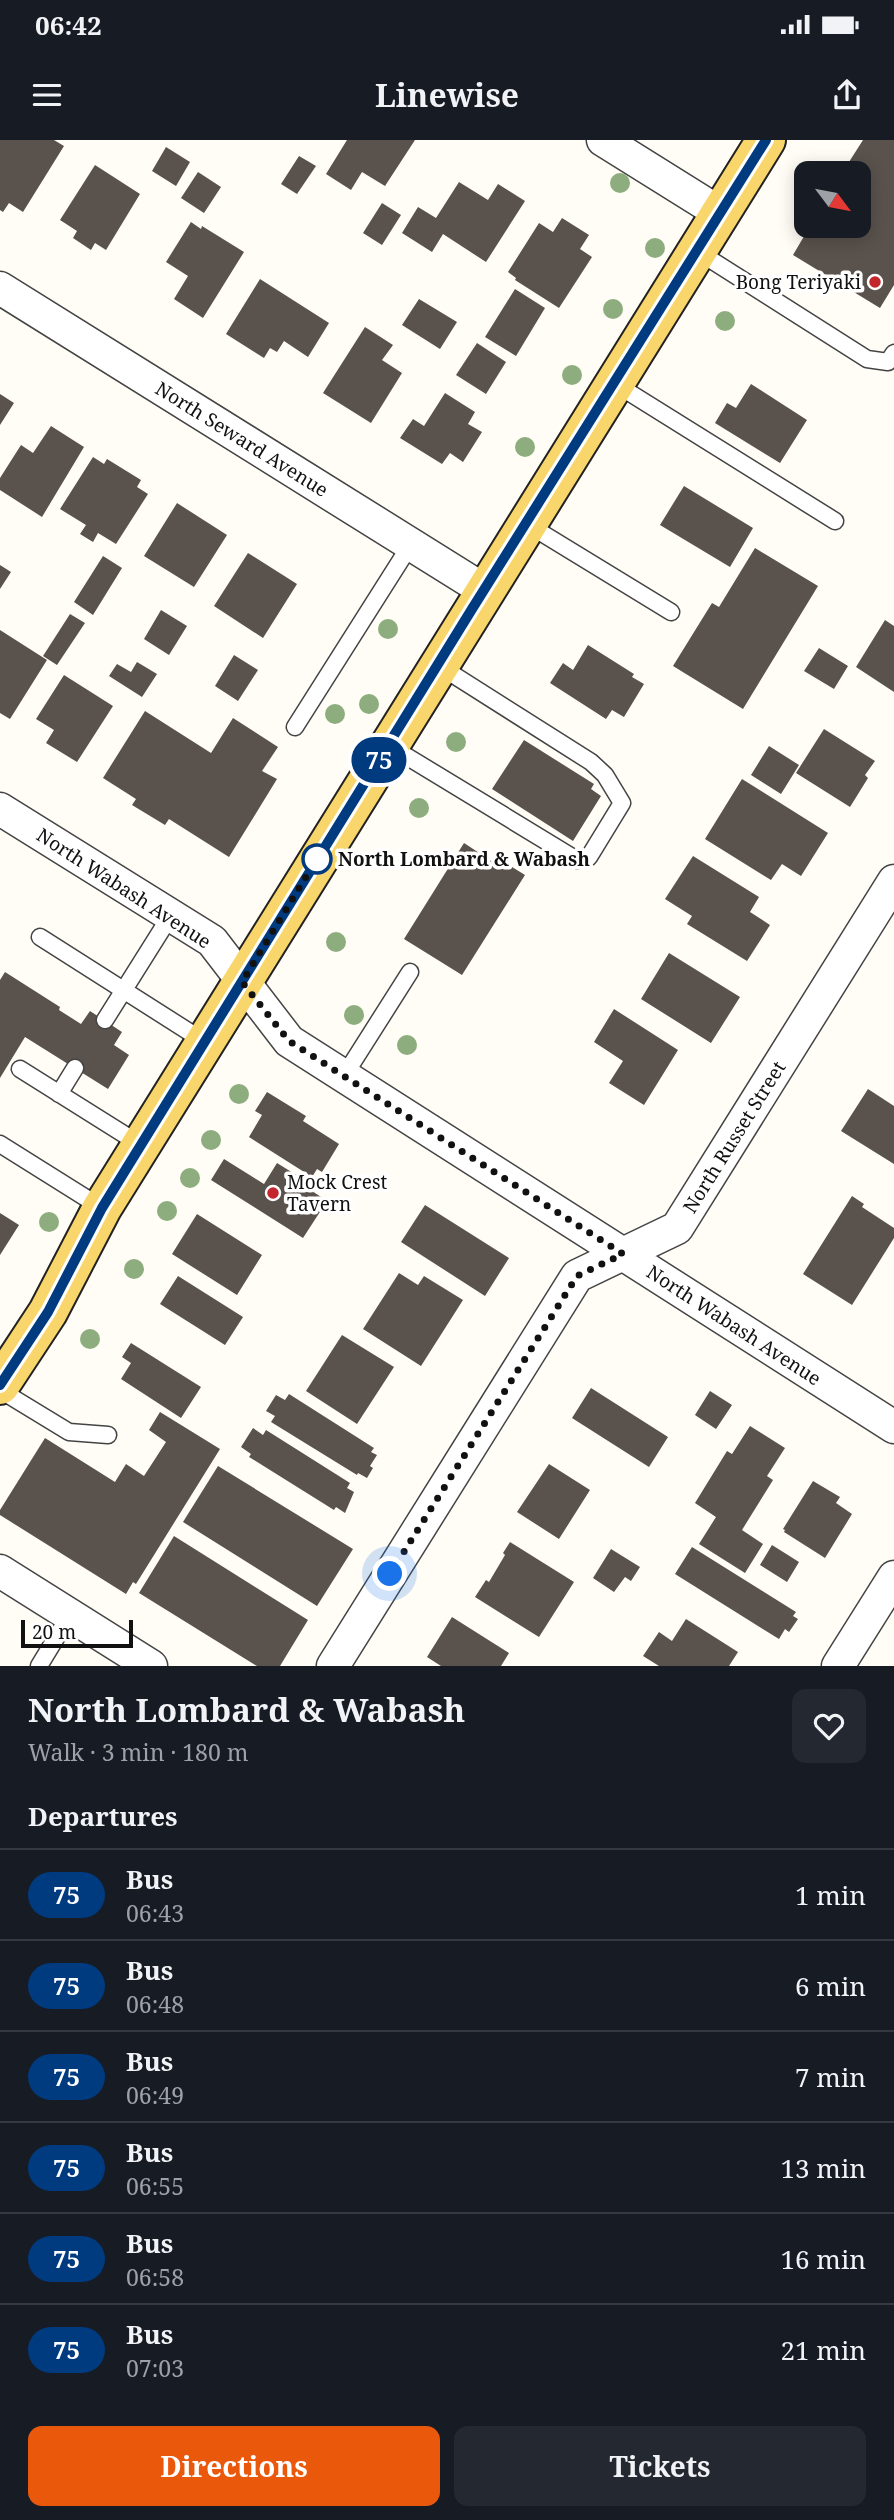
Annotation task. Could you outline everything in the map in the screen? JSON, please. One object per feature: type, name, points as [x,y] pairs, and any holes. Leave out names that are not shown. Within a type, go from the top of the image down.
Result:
[{"type":"main road","points":[[0,1387],[48,1312],[102,1208],[766,140]]},
{"type":"street","points":[[603,140],[720,213]]},
{"type":"street","name":"North Seward Avenue","points":[[0,288],[484,590]]},
{"type":"street","name":"North Wabash Avenue","points":[[0,809],[212,942],[289,1041],[894,1427]]},
{"type":"street","name":"North Russet Street","points":[[332,1666],[577,1276],[677,1228],[894,881]]},
{"type":"street","points":[[0,1571],[150,1666]]},
{"type":"street","points":[[838,1666],[894,1577]]},
{"type":"lane","points":[[697,251],[866,359],[888,362],[894,353]]},
{"type":"lane","points":[[614,383],[835,521]]},
{"type":"lane","points":[[526,523],[671,612]]},
{"type":"lane","points":[[295,727],[411,544]]},
{"type":"lane","points":[[388,745],[577,860],[589,857],[604,834],[622,803],[605,775],[591,762],[438,665]]},
{"type":"lane","points":[[105,1020],[171,915]]},
{"type":"lane","points":[[40,937],[205,1042]]},
{"type":"lane","points":[[344,1076],[410,972]]},
{"type":"lane","points":[[59,1094],[75,1068]]},
{"type":"lane","points":[[20,1069],[141,1145]]},
{"type":"lane","points":[[0,1144],[102,1208]]},
{"type":"lane","points":[[0,1387],[69,1432],[108,1435]]},
{"type":"lane","points":[[38,1666],[70,1615]]},
{"type":"building","points":[[0,140],[54,140],[64,146],[23,212],[9,203],[3,212],[0,210]]},
{"type":"building","points":[[347,140],[415,140],[385,186],[362,172],[351,190],[326,174]]},
{"type":"building","points":[[863,140],[894,140],[894,285],[880,308],[793,255],[803,238],[872,238],[872,161],[850,161]]},
{"type":"building","points":[[166,147],[190,162],[176,186],[152,171]]},
{"type":"building","points":[[299,156],[316,166],[297,194],[281,184]]},
{"type":"building","points":[[95,165],[140,194],[106,250],[95,243],[91,250],[73,238],[77,231],[60,220]]},
{"type":"building","points":[[198,172],[221,187],[204,213],[181,198]]},
{"type":"building","points":[[459,182],[488,200],[498,184],[525,201],[486,262],[443,234],[432,252],[402,233],[418,207],[436,218]]},
{"type":"building","points":[[382,203],[401,215],[382,245],[363,233]]},
{"type":"building","points":[[562,218],[589,235],[580,249],[592,257],[559,308],[515,280],[508,272],[539,223],[553,232]]},
{"type":"building","points":[[191,222],[244,252],[203,318],[174,299],[188,276],[166,262]]},
{"type":"building","points":[[260,279],[329,323],[308,357],[284,341],[277,352],[270,348],[264,358],[226,334]]},
{"type":"building","points":[[515,289],[545,308],[516,356],[485,337]]},
{"type":"building","points":[[419,299],[457,322],[440,349],[402,325]]},
{"type":"building","points":[[365,327],[393,345],[382,360],[402,373],[371,423],[323,393]]},
{"type":"building","points":[[477,343],[506,362],[486,394],[456,375]]},
{"type":"building","points":[[751,384],[807,420],[780,463],[715,423],[727,403],[736,408]]},
{"type":"building","points":[[445,393],[475,412],[468,424],[482,432],[463,462],[450,453],[442,464],[400,438],[413,419],[424,426]]},
{"type":"building","points":[[0,394],[14,403],[0,425]]},
{"type":"building","points":[[51,426],[84,447],[42,517],[0,490],[0,478],[21,445],[33,453]]},
{"type":"building","points":[[93,457],[104,464],[107,459],[141,480],[137,487],[148,494],[116,544],[98,533],[93,542],[80,534],[86,525],[60,509]]},
{"type":"building","points":[[684,486],[753,528],[730,567],[660,525]]},
{"type":"building","points":[[177,503],[227,535],[194,587],[144,556]]},
{"type":"building","points":[[755,548],[818,586],[743,709],[673,666],[712,603],[719,607]]},
{"type":"building","points":[[248,553],[297,584],[263,638],[214,606]]},
{"type":"building","points":[[103,556],[122,568],[93,615],[74,602]]},
{"type":"building","points":[[0,565],[11,572],[0,589]]},
{"type":"building","points":[[161,610],[187,626],[169,655],[144,639]]},
{"type":"building","points":[[70,614],[85,623],[57,665],[43,656]]},
{"type":"building","points":[[885,620],[894,626],[894,692],[856,667]]},
{"type":"building","points":[[0,630],[47,660],[10,719],[0,713]]},
{"type":"building","points":[[588,645],[634,674],[632,677],[644,684],[624,717],[612,710],[606,719],[550,683],[563,663],[573,670]]},
{"type":"building","points":[[819,648],[848,666],[834,689],[804,671]]},
{"type":"building","points":[[234,655],[258,670],[238,701],[215,686]]},
{"type":"building","points":[[137,662],[157,674],[142,697],[109,676],[117,664],[131,672]]},
{"type":"building","points":[[64,675],[113,706],[77,762],[46,743],[54,730],[36,719]]},
{"type":"building","points":[[145,711],[211,753],[233,718],[278,747],[262,771],[277,779],[229,857],[169,819],[165,825],[132,805],[136,799],[103,778]]},
{"type":"building","points":[[824,729],[875,761],[865,775],[868,778],[850,807],[796,773]]},
{"type":"building","points":[[524,740],[594,784],[591,789],[601,796],[573,841],[492,789]]},
{"type":"building","points":[[769,746],[799,765],[781,794],[751,775]]},
{"type":"building","points":[[742,779],[828,833],[801,876],[782,864],[771,880],[705,839]]},
{"type":"building","points":[[464,843],[493,862],[496,857],[525,875],[462,975],[404,939]]},
{"type":"building","points":[[693,856],[759,897],[750,912],[770,925],[747,961],[687,924],[692,916],[665,899]]},
{"type":"building","points":[[669,953],[740,997],[711,1043],[641,999]]},
{"type":"building","points":[[5,972],[60,1007],[59,1010],[81,1024],[90,1011],[122,1032],[114,1045],[129,1055],[108,1089],[25,1037],[0,1078],[0,980]]},
{"type":"building","points":[[614,1009],[678,1050],[644,1105],[609,1083],[623,1061],[594,1042]]},
{"type":"building","points":[[868,1089],[894,1106],[894,1164],[841,1131]]},
{"type":"building","points":[[267,1092],[306,1116],[303,1121],[339,1144],[322,1172],[317,1169],[312,1177],[249,1137],[262,1115],[255,1111]]},
{"type":"building","name":"Mock Crest Tavern","points":[[224,1159],[264,1184],[277,1163],[306,1181],[303,1185],[327,1201],[303,1238],[211,1180]]},
{"type":"building","points":[[852,1196],[864,1204],[862,1207],[894,1228],[894,1238],[852,1305],[803,1274]]},
{"type":"building","points":[[425,1205],[509,1258],[485,1296],[401,1242]]},
{"type":"building","points":[[0,1213],[19,1225],[0,1255]]},
{"type":"building","points":[[197,1214],[262,1255],[237,1295],[172,1254]]},
{"type":"building","points":[[399,1273],[418,1285],[424,1276],[463,1300],[421,1366],[363,1329]]},
{"type":"building","points":[[178,1276],[243,1317],[225,1345],[160,1304]]},
{"type":"building","points":[[342,1335],[394,1367],[357,1424],[306,1391]]},
{"type":"building","points":[[131,1343],[201,1387],[181,1418],[121,1379],[131,1363],[122,1357]]},
{"type":"building","points":[[591,1388],[668,1437],[649,1467],[572,1418]]},
{"type":"building","points":[[710,1391],[732,1405],[716,1429],[695,1415]]},
{"type":"building","points":[[289,1394],[374,1448],[371,1452],[377,1455],[367,1478],[358,1473],[357,1475],[271,1422],[275,1416],[266,1411],[276,1395],[285,1400]]},
{"type":"building","points":[[160,1412],[220,1449],[136,1584],[133,1582],[126,1594],[0,1515],[0,1510],[45,1438],[115,1482],[126,1464],[144,1476],[166,1442],[149,1430]]},
{"type":"building","points":[[750,1426],[785,1448],[767,1476],[773,1480],[742,1530],[763,1544],[745,1573],[699,1544],[716,1517],[695,1503],[727,1451],[732,1454]]},
{"type":"building","points":[[253,1428],[263,1435],[266,1430],[350,1483],[347,1488],[354,1492],[345,1513],[336,1507],[334,1510],[249,1457],[251,1454],[241,1447]]},
{"type":"building","points":[[549,1464],[590,1490],[559,1539],[517,1512]]},
{"type":"building","points":[[218,1466],[353,1549],[317,1606],[183,1522]]},
{"type":"building","points":[[813,1481],[840,1497],[836,1503],[852,1514],[825,1558],[783,1529]]},
{"type":"building","points":[[174,1536],[308,1620],[280,1666],[257,1666],[139,1593]]},
{"type":"building","points":[[510,1542],[574,1582],[539,1637],[475,1597],[486,1580],[489,1582]]},
{"type":"building","points":[[772,1545],[799,1562],[787,1582],[760,1565]]},
{"type":"building","points":[[692,1547],[796,1612],[793,1616],[798,1619],[789,1632],[785,1629],[779,1639],[675,1574]]},
{"type":"building","points":[[611,1549],[640,1567],[631,1581],[625,1577],[614,1592],[593,1578]]},
{"type":"building","points":[[452,1617],[509,1653],[501,1666],[441,1666],[427,1657]]},
{"type":"building","points":[[686,1619],[738,1652],[729,1666],[659,1666],[643,1656],[659,1632],[672,1641]]},
{"type":"bus line","name":"75","points":[[0,1385],[48,1312],[102,1208],[268,938],[766,140]]},
{"type":"place","name":"Bong Teriyaki","points":[[875,282]]},
{"type":"place","name":"North Lombard & Wabash","points":[[317,859]]},
{"type":"place","name":"Mock Crest Tavern","points":[[273,1193]]},
{"type":"route","points":[[317,859],[321,852],[242,982],[289,1041],[623,1254],[577,1276],[390,1574]]}]
